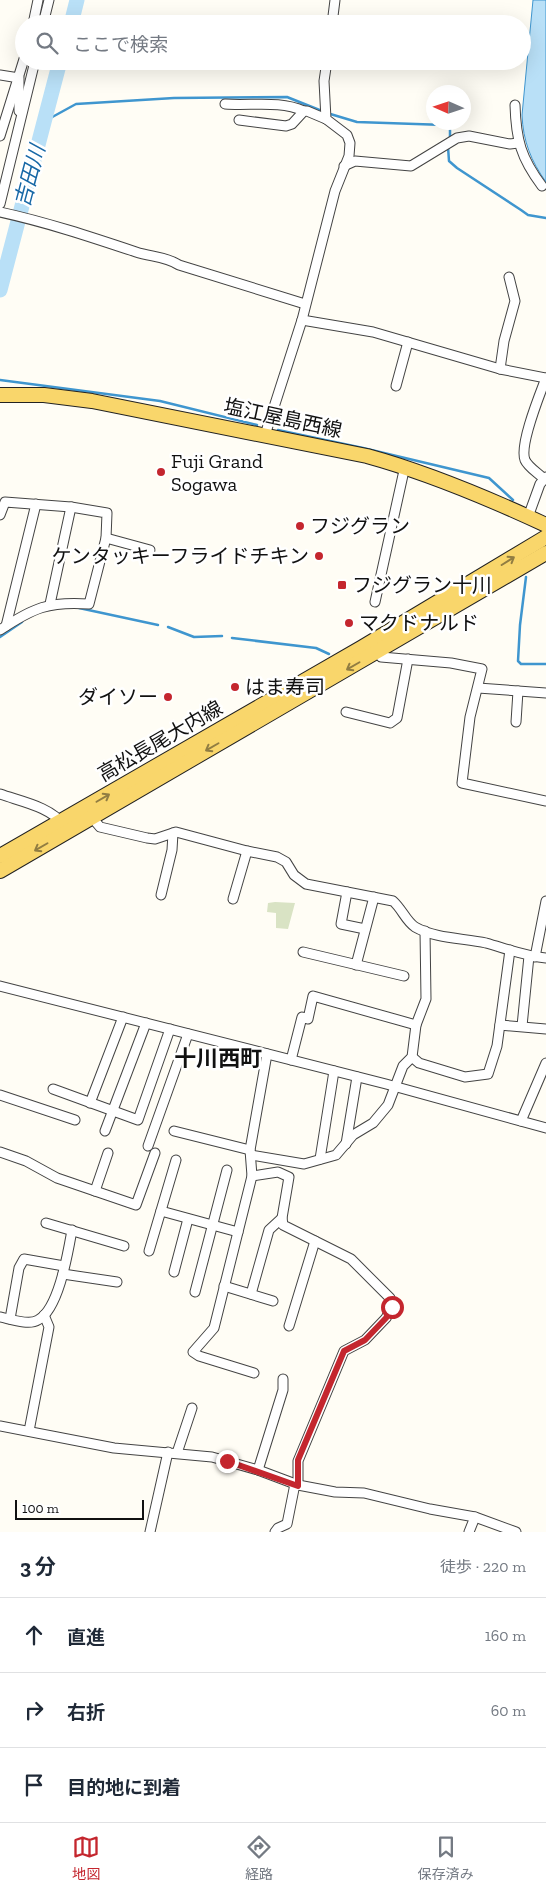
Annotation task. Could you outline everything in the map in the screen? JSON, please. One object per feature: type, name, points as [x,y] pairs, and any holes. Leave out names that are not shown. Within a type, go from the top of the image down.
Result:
[{"type":"main road","name":"塩江屋島西線","points":[[0,395],[36,395],[92,401],[265,435],[405,466],[546,525]]},
{"type":"main road","name":"高松長尾大内線","points":[[0,871],[64,827],[546,537]]},
{"type":"main road","name":"高松長尾大内線","points":[[88,813],[378,651],[546,553]]},
{"type":"main road","name":"高松長尾大内線","points":[[0,856],[64,827]]},
{"type":"street","points":[[35,15],[38,0]]},
{"type":"street","points":[[45,15],[49,0]]},
{"type":"street","points":[[333,15],[335,0]]},
{"type":"street","points":[[0,136],[21,70]]},
{"type":"street","points":[[0,204],[33,70]]},
{"type":"street","points":[[325,115],[326,70]]},
{"type":"street","points":[[0,75],[19,78]]},
{"type":"street","points":[[18,134],[19,78]]},
{"type":"street","points":[[226,104],[280,104],[325,115],[347,135],[350,143],[349,156],[334,191],[302,320],[265,435]]},
{"type":"street","points":[[241,105],[238,123],[286,126],[292,124],[304,111]]},
{"type":"street","points":[[514,105],[518,143],[526,165],[542,186]]},
{"type":"street","points":[[344,166],[356,161],[411,166],[451,142],[469,136],[510,144],[518,143]]},
{"type":"street","points":[[3,212],[139,253],[169,259],[179,265],[305,304]]},
{"type":"street","points":[[500,369],[504,341],[515,301],[509,276]]},
{"type":"street","points":[[302,320],[373,332],[500,369],[546,378],[525,442],[524,456],[526,462],[545,478],[540,484],[528,517]]},
{"type":"street","points":[[396,386],[408,342]]},
{"type":"street","points":[[375,602],[405,466]]},
{"type":"street","points":[[0,515],[5,502],[71,507],[107,513],[106,538],[89,604],[50,604],[36,608],[3,628]]},
{"type":"street","points":[[3,628],[36,504]]},
{"type":"street","points":[[50,604],[71,507]]},
{"type":"street","points":[[106,538],[150,550]]},
{"type":"street","points":[[378,651],[381,657],[451,663],[482,669],[470,717],[462,783],[546,801]]},
{"type":"street","points":[[346,712],[390,723],[397,718],[408,659]]},
{"type":"street","points":[[478,688],[546,693]]},
{"type":"street","points":[[516,722],[518,691]]},
{"type":"street","points":[[0,794],[45,811],[64,827]]},
{"type":"street","points":[[88,813],[100,827],[146,838],[155,838],[173,833],[247,852],[277,857],[286,862],[294,875],[306,884],[393,901],[415,926],[425,931],[546,958]]},
{"type":"street","points":[[161,895],[172,850],[173,833]]},
{"type":"street","points":[[233,899],[247,852]]},
{"type":"street","points":[[347,892],[341,924],[365,929]]},
{"type":"street","points":[[356,965],[374,897]]},
{"type":"street","points":[[522,1026],[532,956],[546,901]]},
{"type":"street","points":[[174,1130],[251,1152],[304,1164],[336,1155],[353,1135],[373,1123],[388,1105],[404,1066],[412,1057],[416,1025],[426,999],[425,931]]},
{"type":"street","points":[[412,1057],[419,1063],[465,1077],[488,1074],[497,1046],[510,950]]},
{"type":"street","points":[[303,952],[404,976]]},
{"type":"street","points":[[0,986],[397,1087],[546,1128]]},
{"type":"street","points":[[291,1060],[302,1018],[308,1019],[313,996],[416,1025]]},
{"type":"street","points":[[90,1103],[122,1017]]},
{"type":"street","points":[[105,1131],[146,1023]]},
{"type":"street","points":[[500,1024],[546,1029]]},
{"type":"street","points":[[53,1090],[138,1120],[170,1030]]},
{"type":"street","points":[[148,1146],[188,1034]]},
{"type":"street","points":[[254,1373],[199,1356],[193,1352],[214,1328],[252,1176],[251,1152],[267,1054]]},
{"type":"street","points":[[521,1121],[546,1063]]},
{"type":"street","points":[[320,1159],[334,1071]]},
{"type":"street","points":[[346,1144],[357,1077]]},
{"type":"street","points":[[0,1095],[76,1120]]},
{"type":"street","points":[[0,1152],[26,1161],[57,1178],[136,1205],[155,1153]]},
{"type":"street","points":[[95,1191],[108,1153]]},
{"type":"street","points":[[149,1251],[176,1160]]},
{"type":"street","points":[[195,1292],[227,1170]]},
{"type":"street","points":[[252,1176],[278,1172],[289,1177],[282,1218],[283,1225],[351,1259],[390,1298],[392,1307],[386,1318],[365,1340],[344,1351],[298,1460],[297,1485],[287,1524],[278,1528],[275,1532]]},
{"type":"street","points":[[161,1211],[238,1232]]},
{"type":"street","points":[[174,1272],[188,1218]]},
{"type":"street","points":[[251,1294],[269,1230],[282,1218]]},
{"type":"street","points":[[46,1223],[124,1246]]},
{"type":"street","points":[[0,1317],[31,1322],[38,1320],[44,1315],[60,1287],[72,1230]]},
{"type":"street","points":[[289,1326],[316,1241]]},
{"type":"street","points":[[10,1319],[19,1268],[24,1259],[117,1282]]},
{"type":"street","points":[[224,1286],[273,1301]]},
{"type":"street","points":[[29,1431],[49,1327],[44,1315]]},
{"type":"street","points":[[258,1470],[281,1397],[283,1379]]},
{"type":"street","points":[[150,1532],[172,1452],[192,1408]]},
{"type":"street","points":[[0,1426],[114,1448],[172,1452],[220,1459],[258,1470],[297,1485],[335,1492],[364,1493],[430,1509],[475,1516],[516,1532]]},
{"type":"street","points":[[469,1532],[475,1516]]},
{"type":"green space","points":[[268,903],[295,903],[288,929],[276,928],[276,913],[267,912]]},
{"type":"water","points":[[533,0],[546,0],[546,182],[529,150],[524,133],[522,115],[526,70],[531,70]]},
{"type":"waterway","name":"吉田川","points":[[73,15],[77,0]]},
{"type":"waterway","name":"吉田川","points":[[0,290],[58,70]]},
{"type":"waterway","points":[[45,121],[76,104],[174,98],[287,97],[322,111]]},
{"type":"waterway","points":[[327,113],[357,122],[445,125],[450,127],[450,139]]},
{"type":"waterway","points":[[448,147],[449,161],[457,168],[528,215],[546,218]]},
{"type":"waterway","points":[[0,380],[160,401],[257,425]]},
{"type":"waterway","points":[[278,430],[489,478],[513,500]]},
{"type":"waterway","points":[[526,577],[518,661],[521,664],[546,664]]},
{"type":"waterway","points":[[79,608],[158,625]]},
{"type":"waterway","points":[[0,637],[22,622]]},
{"type":"waterway","points":[[168,627],[194,637],[222,636]]},
{"type":"waterway","points":[[232,638],[316,648],[329,654]]},
{"type":"place","name":"Fuji Grand Sogawa","points":[[161,472]]},
{"type":"place","name":"フジグラン","points":[[300,526]]},
{"type":"place","name":"ケンタッキーフライドチキン","points":[[319,556]]},
{"type":"place","name":"フジグラン十川","points":[[342,585]]},
{"type":"place","name":"マクドナルド","points":[[349,623]]},
{"type":"place","name":"はま寿司","points":[[235,687]]},
{"type":"place","name":"ダイソー","points":[[168,697]]},
{"type":"district","name":"十川西町","points":[[218,1058]]},
{"type":"route","points":[[227,1461],[258,1470],[298,1486],[298,1460],[344,1351],[365,1340],[386,1318],[392,1307]]}]
